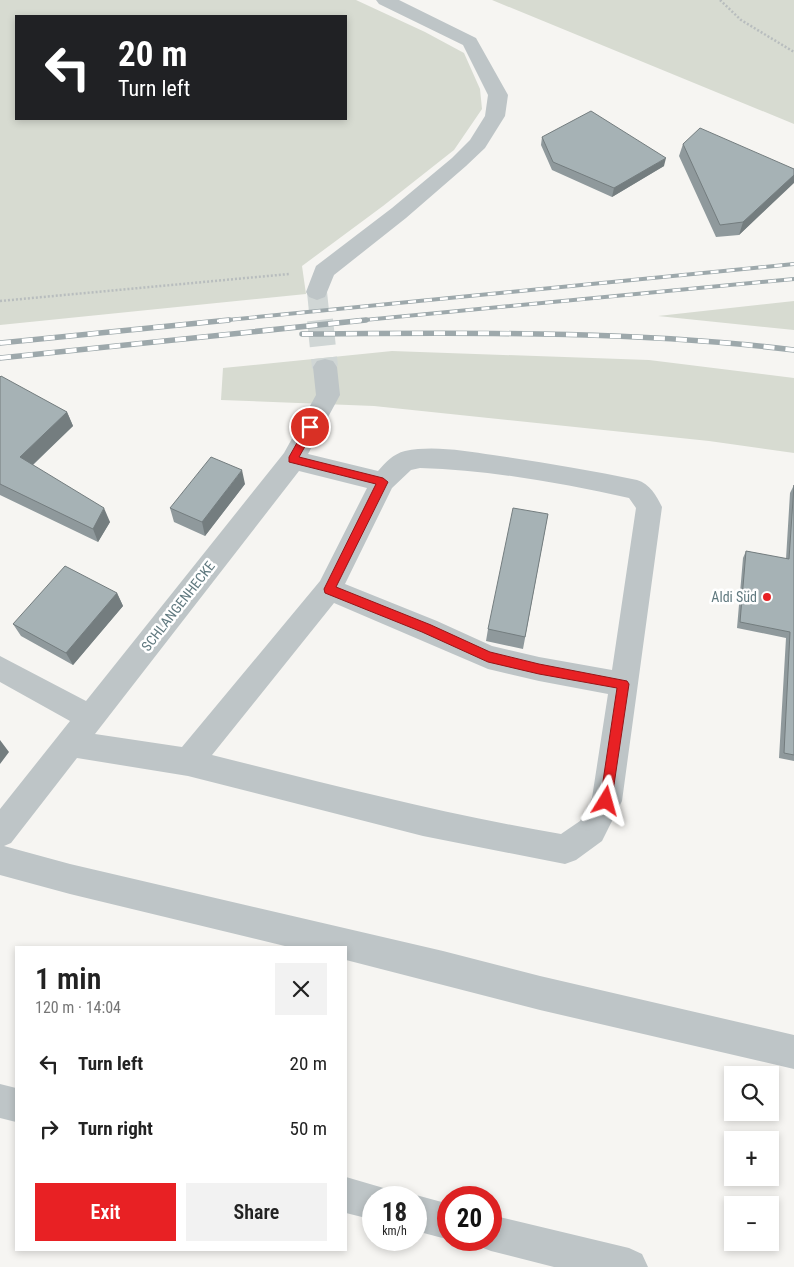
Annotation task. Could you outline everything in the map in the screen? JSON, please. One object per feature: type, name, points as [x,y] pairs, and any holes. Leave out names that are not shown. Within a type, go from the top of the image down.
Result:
[{"type":"street","points":[[317,292],[324,271],[399,213],[459,162],[478,144],[495,116],[498,95],[470,42],[385,0]]},
{"type":"street","name":"SCHLANGENHECKE","points":[[0,834],[293,460],[328,395],[325,366]]},
{"type":"street","points":[[71,744],[188,762],[379,811],[515,841],[565,848],[591,830],[606,801],[649,507],[636,490],[598,481],[437,458],[405,460],[383,482],[329,589],[188,762]]},
{"type":"street","points":[[293,460],[383,482]]},
{"type":"street","points":[[329,589],[488,657],[539,669],[623,684]]},
{"type":"street","points":[[0,668],[91,718]]},
{"type":"street","points":[[0,860],[88,884],[794,1052]]},
{"type":"street","points":[[0,1101],[15,1105]]},
{"type":"street","points":[[347,1195],[362,1199]]},
{"type":"street","points":[[502,1235],[629,1267]]},
{"type":"path","points":[[720,0],[741,20],[794,52]]},
{"type":"path","points":[[0,301],[324,271]]},
{"type":"shaded area","points":[[0,0],[356,0],[425,32],[464,53],[480,89],[482,109],[454,150],[302,266],[306,294],[0,325]]},
{"type":"shaded area","points":[[492,0],[794,0],[794,124]]},
{"type":"shaded area","points":[[794,301],[794,330],[658,316]]},
{"type":"shaded area","points":[[392,351],[649,360],[794,378],[794,453],[709,441],[374,406],[221,400],[223,368]]},
{"type":"building","points":[[591,111],[666,158],[614,188],[553,162],[542,137]]},
{"type":"building","points":[[700,128],[794,169],[794,175],[743,222],[720,225],[683,144]]},
{"type":"building","points":[[1,376],[67,412],[20,457],[104,508],[93,529],[0,484]]},
{"type":"building","points":[[211,457],[242,470],[202,522],[170,508]]},
{"type":"building","name":"Aldi Süd","points":[[794,485],[794,755],[784,753],[790,632],[740,622],[746,551],[789,559]]},
{"type":"building","points":[[513,508],[548,514],[525,637],[488,629]]},
{"type":"building","points":[[65,566],[117,593],[66,653],[13,624]]},
{"type":"tunnel","points":[[317,292],[320,321]]},
{"type":"tunnel","points":[[320,320],[325,367]]},
{"type":"railway","points":[[217,321],[794,264]]},
{"type":"railway","points":[[354,321],[794,279]]},
{"type":"railway","points":[[0,343],[229,320]]},
{"type":"railway","points":[[0,358],[366,320]]},
{"type":"railway","points":[[302,334],[487,333],[610,336],[671,339],[794,350]]},
{"type":"place","name":"Aldi Süd","points":[[767,597]]},
{"type":"route","points":[[310,427],[293,460],[383,482],[329,589],[488,657],[539,669],[623,684],[606,801]]}]
